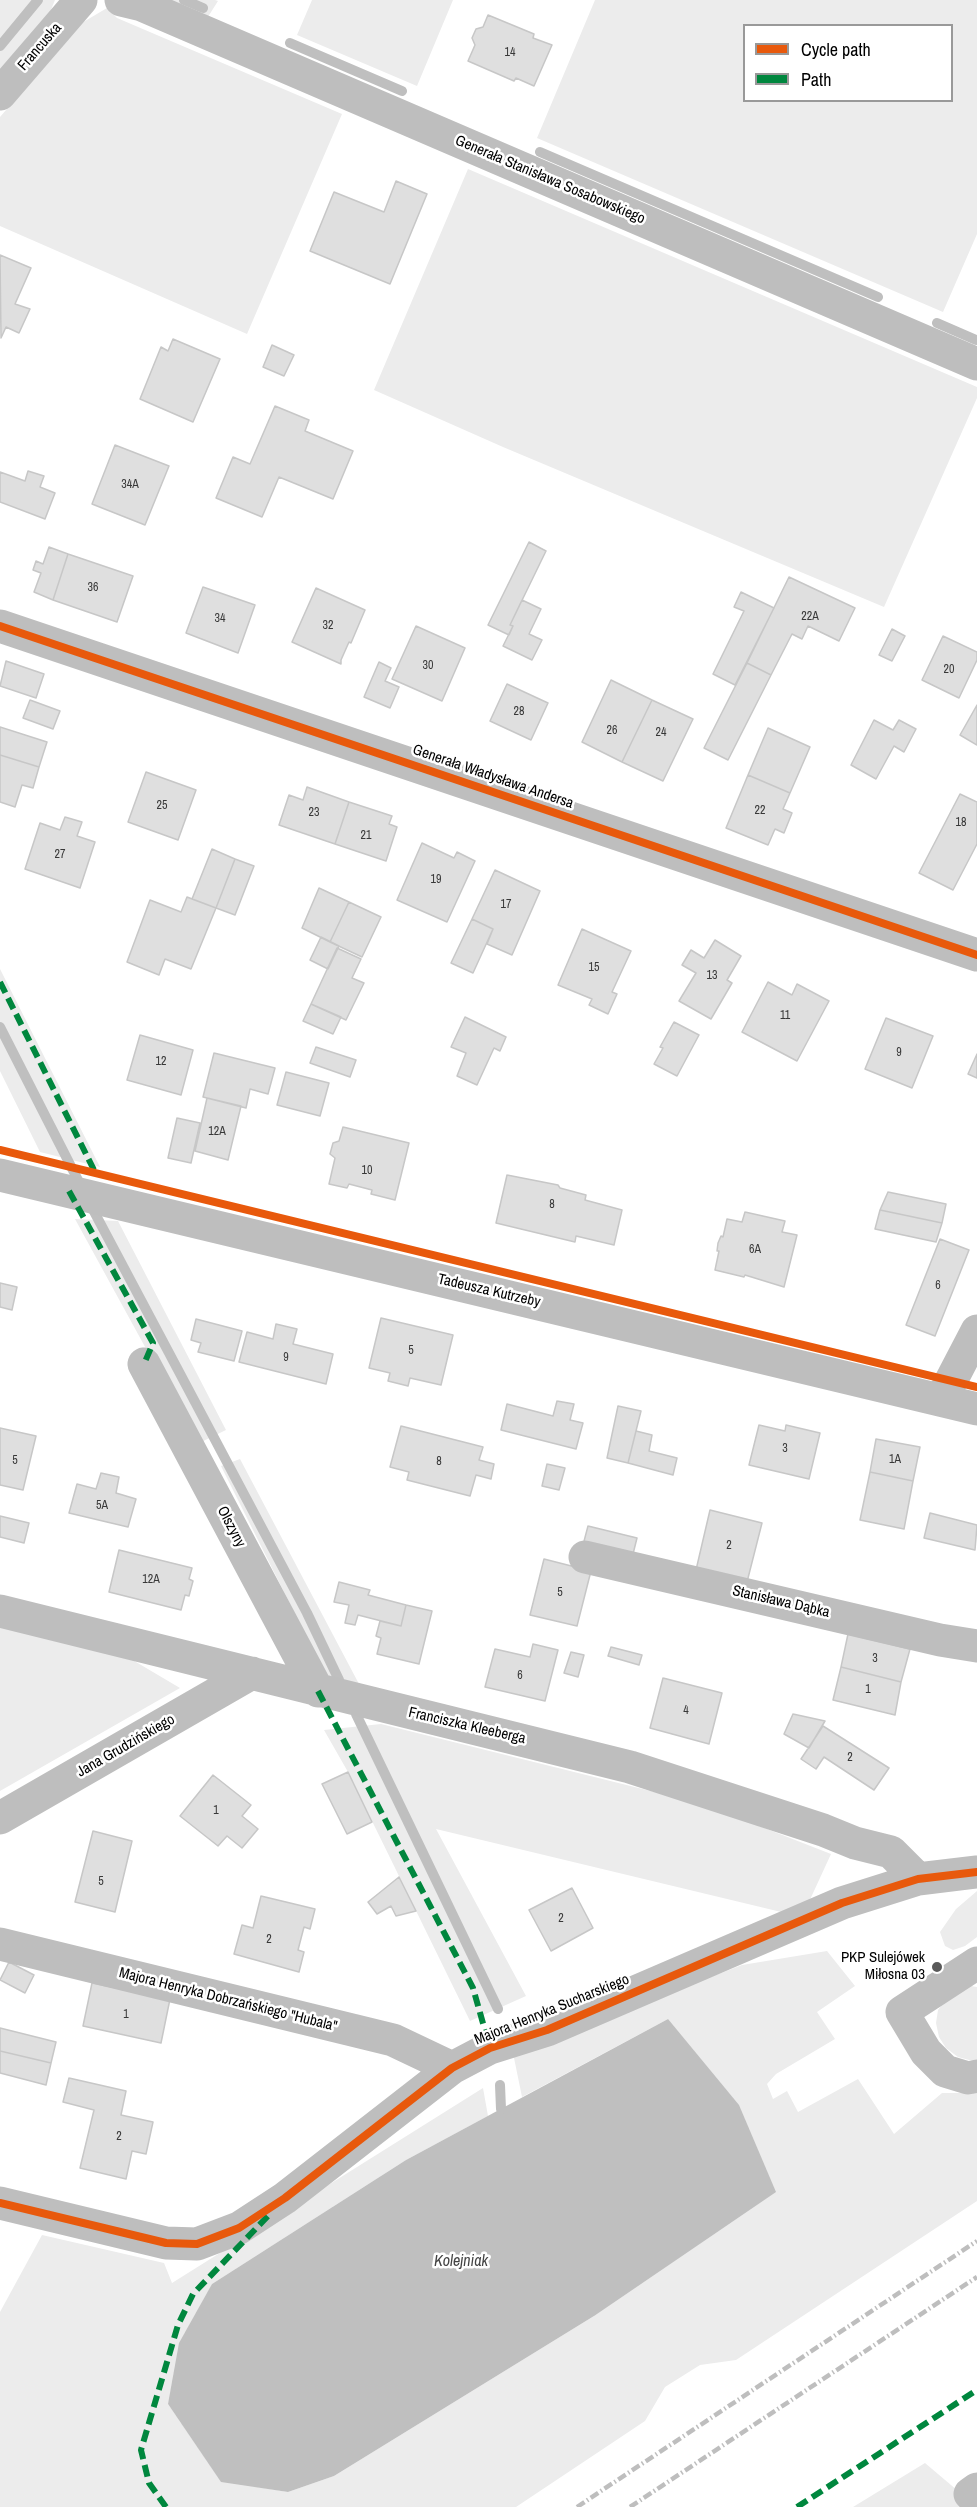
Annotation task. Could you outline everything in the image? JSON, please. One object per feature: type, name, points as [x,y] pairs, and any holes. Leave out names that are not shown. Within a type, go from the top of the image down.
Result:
[{"type":"street","name":"Francuska","points":[[0,94],[81,0]]},
{"type":"street","name":"Generała Stanisława Sosabowskiego","points":[[121,0],[142,5],[977,364]]},
{"type":"street","name":"Generała Władysława Andersa","points":[[0,626],[977,955]]},
{"type":"street","name":"Tadeusza Kutrzeby","points":[[12,1178],[977,1409]]},
{"type":"street","points":[[941,1400],[977,1331]]},
{"type":"street","name":"Olszyny","points":[[144,1364],[318,1691]]},
{"type":"street","name":"Stanisława Dąbka","points":[[585,1557],[940,1640],[977,1646]]},
{"type":"street","name":"Franciszka Kleeberga","points":[[0,1611],[630,1767],[823,1830],[855,1843],[891,1852],[918,1879]]},
{"type":"street","name":"Jana Grudzińskiego","points":[[0,1818],[252,1673]]},
{"type":"street","name":"Majora Henryka Sucharskiego","points":[[0,2204],[166,2243],[197,2244],[239,2228],[285,2198],[452,2068],[490,2048],[547,2030],[842,1903],[918,1879],[977,1872]]},
{"type":"street","name":"Majora Henryka Dobrzańskiego \"Hubala\"","points":[[0,1944],[393,2040],[452,2068]]},
{"type":"street","points":[[977,1963],[902,2012],[926,2052],[945,2071],[968,2078],[977,2076]]},
{"type":"street","points":[[977,2488],[969,2494],[977,2500]]},
{"type":"shaded area","points":[[0,0],[55,0],[48,17],[0,73]]},
{"type":"shaded area","points":[[156,0],[215,0],[218,1],[206,20]]},
{"type":"shaded area","points":[[312,0],[453,0],[417,86],[297,35]]},
{"type":"shaded area","points":[[595,0],[977,0],[977,234],[943,312],[537,138]]},
{"type":"shaded area","points":[[107,8],[117,18],[342,114],[247,334],[0,226],[0,117],[80,24]]},
{"type":"shaded area","points":[[468,169],[977,387],[977,398],[884,607],[503,447],[374,390]]},
{"type":"shaded area","points":[[0,969],[100,1167],[40,1152],[0,1071]]},
{"type":"shaded area","points":[[75,1219],[118,1221],[226,1430],[195,1445],[144,1345]]},
{"type":"shaded area","points":[[240,1459],[359,1684],[327,1678],[221,1466]]},
{"type":"shaded area","points":[[0,1621],[114,1649],[180,1688],[0,1791]]},
{"type":"shaded area","points":[[381,1724],[703,1804],[831,1854],[802,1917],[436,1829],[526,1996],[470,2021],[348,1772],[324,1730]]},
{"type":"shaded area","points":[[977,1891],[977,1937],[965,1946],[953,1950],[945,1946],[940,1932],[956,1909]]},
{"type":"shaded area","points":[[827,1951],[855,1986],[817,2012],[835,2039],[776,2074],[767,2084],[773,2099],[787,2091],[798,2112],[858,2079],[894,2134],[942,2093],[977,2093],[977,2201],[736,2360],[700,2365],[665,2387],[645,2421],[516,2507],[0,2507],[0,2312],[42,2235],[164,2263],[172,2283],[483,2088],[488,2116],[406,2160],[212,2284],[168,2404],[221,2481],[288,2492],[334,2476],[594,2316],[668,2019],[522,2097],[513,2053],[742,1965]]},
{"type":"shaded area","points":[[971,1986],[977,1987],[977,2060],[973,2061],[958,2057],[946,2048],[939,2037],[936,2023],[938,2010],[946,1999]]},
{"type":"shaded area","points":[[925,2463],[977,2507],[853,2507]]},
{"type":"water","name":"Kolejniak","points":[[668,2019],[739,2105],[776,2192],[594,2316],[334,2476],[288,2492],[221,2482],[168,2404],[179,2343],[212,2284],[406,2160]]},
{"type":"building","points":[[488,15],[534,34],[533,38],[552,45],[534,86],[516,78],[514,81],[468,61],[475,45],[472,38],[476,29],[483,27]]},
{"type":"building","points":[[396,181],[427,194],[390,284],[310,251],[334,192],[384,212]]},
{"type":"building","points":[[0,255],[31,268],[15,304],[30,309],[19,333],[6,327],[1,338]]},
{"type":"building","points":[[173,339],[220,359],[193,422],[140,399],[161,347],[168,351]]},
{"type":"building","points":[[272,345],[294,355],[284,376],[263,367]]},
{"type":"building","points":[[275,406],[309,420],[305,431],[353,451],[333,499],[279,477],[262,517],[216,498],[233,457],[250,464]]},
{"type":"building","points":[[115,445],[169,466],[145,525],[92,504]]},
{"type":"building","points":[[28,471],[44,476],[40,487],[55,493],[45,519],[0,502],[0,472],[25,481]]},
{"type":"building","points":[[529,542],[546,551],[510,625],[513,626],[509,635],[488,625]]},
{"type":"building","points":[[49,547],[68,554],[53,600],[34,592],[41,573],[33,570],[36,561],[43,564]]},
{"type":"building","points":[[68,554],[133,576],[117,622],[53,600]]},
{"type":"building","points":[[789,577],[855,608],[839,641],[808,626],[802,639],[792,634],[771,675],[747,663]]},
{"type":"building","points":[[203,587],[255,605],[238,653],[186,633]]},
{"type":"building","points":[[316,588],[365,610],[341,664],[292,642]]},
{"type":"building","points":[[741,592],[774,608],[735,685],[713,674],[744,611],[734,607]]},
{"type":"building","points":[[522,600],[541,609],[529,634],[542,640],[532,660],[503,646]]},
{"type":"building","points":[[416,626],[465,648],[442,701],[392,679]]},
{"type":"building","points":[[892,629],[905,636],[892,661],[879,655]]},
{"type":"building","points":[[943,636],[977,652],[977,660],[959,698],[922,680]]},
{"type":"building","points":[[6,661],[44,674],[36,698],[0,686]]},
{"type":"building","points":[[379,662],[391,668],[385,681],[399,687],[390,708],[364,697]]},
{"type":"building","points":[[747,663],[771,675],[728,760],[704,748]]},
{"type":"building","points":[[611,680],[652,700],[622,762],[582,742]]},
{"type":"building","points":[[507,684],[548,703],[531,740],[490,721]]},
{"type":"building","points":[[30,700],[60,711],[53,729],[23,718]]},
{"type":"building","points":[[652,700],[693,719],[663,781],[622,762]]},
{"type":"building","points":[[977,705],[977,745],[960,735]]},
{"type":"building","points":[[874,720],[893,730],[899,720],[916,729],[904,752],[894,746],[876,779],[851,765]]},
{"type":"building","points":[[0,727],[47,742],[39,767],[0,755]]},
{"type":"building","points":[[768,728],[810,747],[790,793],[748,775]]},
{"type":"building","points":[[0,755],[39,767],[33,788],[22,785],[15,807],[0,802]]},
{"type":"building","points":[[146,772],[196,790],[178,840],[128,822]]},
{"type":"building","points":[[748,775],[790,793],[783,809],[792,813],[784,833],[775,829],[768,845],[726,828]]},
{"type":"building","points":[[307,787],[349,802],[335,844],[279,825],[289,795],[303,800]]},
{"type":"building","points":[[960,794],[977,802],[977,844],[953,890],[919,873]]},
{"type":"building","points":[[349,802],[392,816],[389,824],[397,827],[386,861],[335,844]]},
{"type":"building","points":[[65,817],[82,822],[77,836],[95,842],[80,888],[25,869],[40,823],[60,830]]},
{"type":"building","points":[[422,843],[454,858],[457,852],[475,861],[447,922],[397,900]]},
{"type":"building","points":[[212,849],[235,859],[216,908],[192,899]]},
{"type":"building","points":[[235,859],[254,866],[235,915],[216,908]]},
{"type":"building","points":[[495,870],[540,891],[512,955],[487,944],[493,929],[472,919]]},
{"type":"building","points":[[319,888],[349,902],[330,942],[302,928]]},
{"type":"building","points":[[187,897],[216,908],[191,969],[165,959],[159,975],[127,962],[150,900],[181,912]]},
{"type":"building","points":[[349,902],[381,917],[362,957],[330,942]]},
{"type":"building","points":[[472,919],[493,929],[473,973],[451,963]]},
{"type":"building","points":[[582,929],[631,951],[612,992],[617,994],[608,1014],[589,1005],[592,999],[558,985]]},
{"type":"building","points":[[321,937],[339,946],[328,969],[310,960]]},
{"type":"building","points":[[715,940],[741,956],[727,980],[732,983],[711,1019],[679,1001],[696,973],[682,965],[691,950],[704,958]]},
{"type":"building","points":[[337,948],[361,959],[352,978],[364,983],[346,1020],[311,1004]]},
{"type":"building","points":[[768,982],[792,995],[797,984],[829,1001],[797,1061],[742,1032]]},
{"type":"building","points":[[311,1004],[341,1017],[333,1034],[303,1021]]},
{"type":"building","points":[[465,1017],[506,1037],[500,1051],[494,1048],[477,1085],[457,1076],[466,1053],[451,1047]]},
{"type":"building","points":[[886,1018],[933,1036],[912,1088],[865,1069]]},
{"type":"building","points":[[674,1022],[699,1035],[677,1076],[654,1064],[663,1048],[660,1047]]},
{"type":"building","points":[[140,1035],[193,1050],[181,1095],[127,1080]]},
{"type":"building","points":[[316,1047],[356,1060],[350,1077],[310,1063]]},
{"type":"building","points":[[214,1053],[275,1068],[268,1094],[250,1089],[246,1108],[203,1097]]},
{"type":"building","points":[[977,1054],[977,1078],[968,1074]]},
{"type":"building","points":[[286,1072],[329,1083],[320,1116],[277,1105]]},
{"type":"building","points":[[207,1098],[241,1106],[228,1160],[195,1151]]},
{"type":"building","points":[[177,1118],[200,1123],[191,1163],[168,1158]]},
{"type":"building","points":[[343,1127],[409,1143],[395,1200],[371,1194],[372,1190],[349,1184],[347,1188],[329,1184],[335,1158],[330,1154],[333,1143],[339,1141]]},
{"type":"building","points":[[507,1175],[558,1185],[560,1188],[586,1195],[585,1200],[622,1210],[614,1245],[576,1236],[575,1242],[496,1223]]},
{"type":"building","points":[[888,1192],[946,1204],[942,1223],[880,1210]]},
{"type":"building","points":[[880,1210],[942,1223],[936,1242],[875,1229]]},
{"type":"building","points":[[745,1212],[785,1221],[782,1232],[797,1235],[784,1287],[745,1275],[744,1277],[715,1270],[719,1251],[717,1251],[718,1243],[721,1236],[723,1237],[727,1219],[742,1222]]},
{"type":"building","points":[[940,1239],[969,1250],[935,1336],[906,1325]]},
{"type":"building","points":[[0,1283],[17,1287],[12,1310],[0,1307]]},
{"type":"building","points":[[381,1318],[453,1335],[441,1385],[410,1378],[408,1386],[388,1381],[390,1373],[369,1368]]},
{"type":"building","points":[[196,1319],[242,1331],[234,1361],[198,1352],[201,1343],[191,1340]]},
{"type":"building","points":[[276,1324],[297,1329],[293,1344],[333,1354],[326,1384],[239,1362],[247,1332],[273,1339]]},
{"type":"building","points":[[557,1401],[574,1404],[570,1420],[583,1423],[576,1449],[501,1430],[507,1404],[553,1416]]},
{"type":"building","points":[[618,1406],[641,1411],[628,1463],[607,1458]]},
{"type":"building","points":[[759,1425],[785,1431],[786,1425],[820,1433],[809,1479],[749,1465]]},
{"type":"building","points":[[401,1426],[483,1447],[479,1460],[494,1464],[491,1479],[476,1475],[470,1496],[407,1480],[409,1472],[390,1467]]},
{"type":"building","points":[[0,1428],[36,1436],[23,1490],[0,1485]]},
{"type":"building","points":[[636,1431],[652,1435],[649,1451],[677,1458],[673,1475],[628,1463]]},
{"type":"building","points":[[876,1439],[920,1447],[913,1481],[870,1472]]},
{"type":"building","points":[[547,1464],[565,1468],[559,1490],[542,1486]]},
{"type":"building","points":[[870,1472],[913,1481],[904,1529],[860,1520]]},
{"type":"building","points":[[101,1473],[119,1477],[116,1493],[136,1499],[128,1527],[69,1513],[77,1484],[96,1489]]},
{"type":"building","points":[[710,1510],[762,1523],[747,1582],[696,1570]]},
{"type":"building","points":[[930,1513],[977,1525],[975,1550],[924,1538]]},
{"type":"building","points":[[0,1516],[29,1523],[24,1543],[0,1537]]},
{"type":"building","points":[[588,1526],[637,1538],[632,1558],[583,1545]]},
{"type":"building","points":[[119,1550],[192,1568],[189,1579],[193,1581],[189,1596],[185,1595],[181,1610],[109,1592]]},
{"type":"building","points":[[544,1559],[591,1571],[577,1626],[530,1615]]},
{"type":"building","points":[[339,1582],[370,1590],[368,1595],[406,1605],[401,1626],[358,1615],[355,1625],[345,1623],[349,1605],[334,1602]]},
{"type":"building","points":[[406,1605],[432,1611],[419,1664],[377,1654],[381,1638],[376,1636],[380,1621],[401,1626]]},
{"type":"building","points":[[848,1634],[910,1649],[901,1682],[841,1667]]},
{"type":"building","points":[[533,1644],[558,1650],[545,1701],[485,1687],[495,1649],[530,1657]]},
{"type":"building","points":[[611,1647],[642,1655],[639,1665],[608,1656]]},
{"type":"building","points":[[571,1652],[584,1655],[578,1677],[564,1673]]},
{"type":"building","points":[[841,1667],[901,1682],[895,1715],[833,1700]]},
{"type":"building","points":[[663,1678],[722,1693],[709,1744],[650,1728]]},
{"type":"building","points":[[793,1714],[825,1721],[809,1748],[784,1734]]},
{"type":"building","points":[[823,1726],[889,1768],[874,1790],[824,1757],[816,1769],[801,1759]]},
{"type":"building","points":[[348,1772],[372,1822],[347,1834],[322,1784]]},
{"type":"building","points":[[213,1775],[251,1805],[242,1816],[258,1829],[242,1848],[227,1836],[218,1846],[180,1816]]},
{"type":"building","points":[[93,1831],[132,1841],[115,1912],[75,1902]]},
{"type":"building","points":[[399,1877],[416,1911],[396,1916],[391,1906],[377,1914],[368,1902]]},
{"type":"building","points":[[572,1888],[593,1928],[551,1951],[529,1910]]},
{"type":"building","points":[[261,1896],[315,1909],[310,1929],[304,1927],[298,1950],[304,1952],[299,1972],[234,1954],[242,1925],[253,1928]]},
{"type":"building","points":[[9,1962],[34,1975],[25,1993],[0,1980]]},
{"type":"building","points":[[92,1983],[170,1999],[161,2043],[83,2026]]},
{"type":"building","points":[[0,2028],[56,2042],[51,2063],[0,2051]]},
{"type":"building","points":[[0,2051],[51,2063],[46,2085],[0,2073]]},
{"type":"building","points":[[69,2078],[126,2091],[121,2115],[153,2122],[146,2154],[132,2151],[126,2179],[80,2168],[94,2110],[63,2102]]},
{"type":"waterway","points":[[0,46],[38,0]]},
{"type":"waterway","points":[[184,0],[203,8]]},
{"type":"waterway","points":[[290,43],[402,91]]},
{"type":"waterway","points":[[540,152],[878,297]]},
{"type":"waterway","points":[[937,323],[976,340]]},
{"type":"waterway","points":[[0,1027],[82,1188]]},
{"type":"waterway","points":[[90,1204],[307,1613],[339,1680]]},
{"type":"waterway","points":[[356,1714],[498,2009]]},
{"type":"waterway","points":[[500,2085],[501,2109]]},
{"type":"railway","points":[[577,2507],[977,2241]]},
{"type":"railway","points":[[630,2507],[977,2277]]},
{"type":"marked path","points":[[0,982],[96,1174]]},
{"type":"marked path","points":[[69,1191],[153,1343],[144,1364]]},
{"type":"marked path","points":[[318,1691],[473,1988],[490,2048]]},
{"type":"marked path","points":[[166,2507],[149,2483],[141,2450],[178,2325],[193,2294],[268,2216]]},
{"type":"marked path","points":[[797,2507],[977,2390]]},
{"type":"cycle path","points":[[0,626],[977,955]]},
{"type":"cycle path","points":[[0,1150],[977,1387]]},
{"type":"cycle path","points":[[0,2203],[166,2243],[197,2244],[239,2228],[285,2198],[452,2068],[490,2048],[547,2030],[842,1903],[918,1879],[977,1872]]},
{"type":"place","name":"PKP Sulejówek Miłosna 03","points":[[937,1967]]}]
